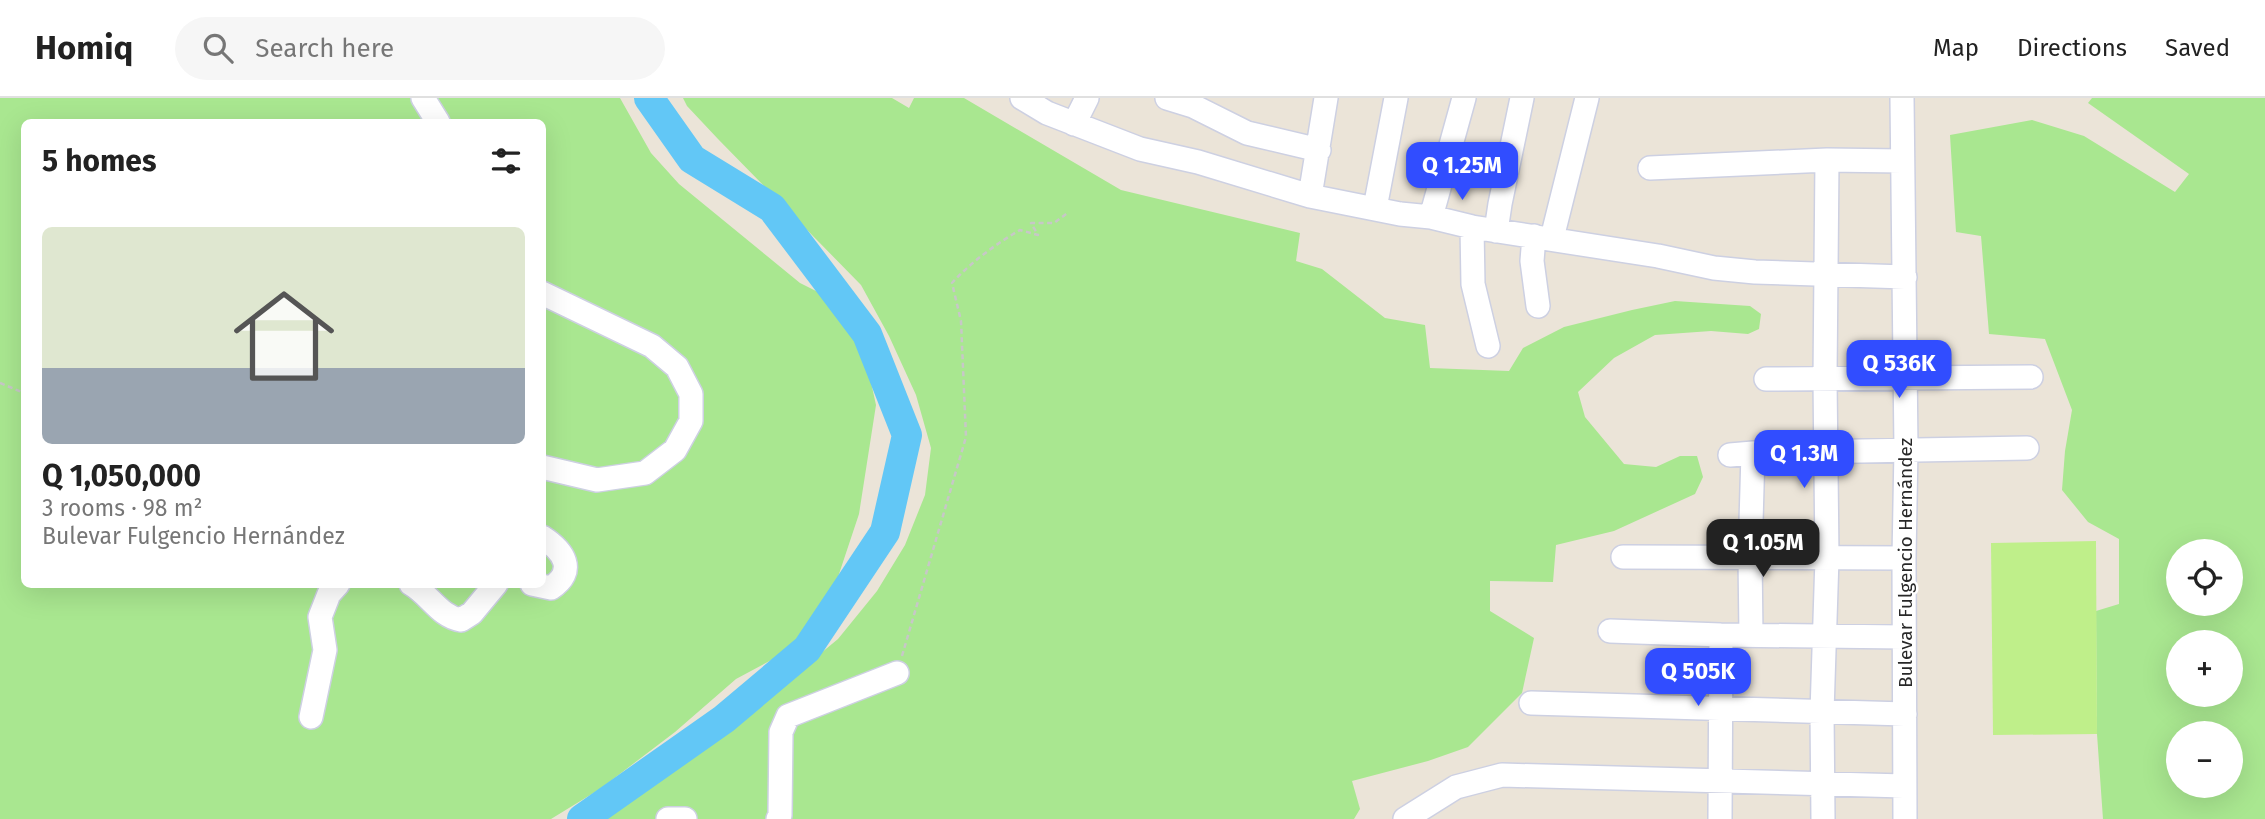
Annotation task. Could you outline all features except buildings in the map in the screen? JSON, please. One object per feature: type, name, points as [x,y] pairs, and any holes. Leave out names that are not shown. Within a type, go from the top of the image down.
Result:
[{"type":"street","points":[[423,98],[436,119]]},
{"type":"street","points":[[1022,98],[1047,113],[1140,149],[1198,162],[1310,196],[1714,268],[1905,278]]},
{"type":"street","points":[[1074,124],[1087,98]]},
{"type":"street","points":[[1167,98],[1193,106],[1247,133],[1319,150]]},
{"type":"street","points":[[1310,196],[1326,98]]},
{"type":"street","points":[[1375,208],[1396,98]]},
{"type":"street","points":[[1431,218],[1464,98]]},
{"type":"street","points":[[1496,231],[1522,98]]},
{"type":"street","points":[[1538,306],[1532,261],[1543,237],[1587,98]]},
{"type":"street","name":"Bulevar Fulgencio Hernández","points":[[1902,98],[1906,378],[1905,819]]},
{"type":"street","points":[[1650,168],[1827,160],[1902,161]]},
{"type":"street","points":[[1823,819],[1822,712],[1827,558],[1827,160]]},
{"type":"street","points":[[1472,227],[1473,284],[1488,346]]},
{"type":"street","points":[[546,295],[652,346],[677,367],[691,394],[691,421],[675,450],[645,473],[597,480],[546,468]]},
{"type":"street","points":[[1766,379],[2031,377]]},
{"type":"street","points":[[1730,455],[2027,448]]},
{"type":"street","points":[[1751,635],[1750,557],[1754,453]]},
{"type":"street","points":[[546,540],[561,552],[566,567],[562,581],[551,588],[546,587]]},
{"type":"street","points":[[1623,557],[1904,558]]},
{"type":"street","points":[[310,717],[325,650],[320,617],[329,594],[334,588]]},
{"type":"street","points":[[417,588],[452,619],[461,620],[472,613],[493,588]]},
{"type":"street","points":[[1610,631],[1904,637]]},
{"type":"street","points":[[1720,819],[1721,635]]},
{"type":"street","points":[[778,819],[781,732],[788,716],[897,673]]},
{"type":"street","points":[[1531,703],[1905,714]]},
{"type":"street","points":[[1405,819],[1456,787],[1502,775],[1904,786]]},
{"type":"street","points":[[668,819],[685,819]]},
{"type":"path","points":[[897,673],[966,438],[961,321],[952,283],[966,268],[1020,230],[1038,235],[1031,223],[1054,223],[1069,212]]},
{"type":"path","points":[[0,383],[21,392]]},
{"type":"green space","points":[[0,98],[620,98],[651,153],[679,184],[800,283],[834,300],[858,323],[876,405],[859,514],[834,589],[819,619],[777,657],[736,679],[675,732],[600,789],[551,819],[0,819]]},
{"type":"green space","points":[[683,98],[892,98],[909,108],[914,98],[964,98],[1121,190],[1300,233],[1296,261],[1322,269],[1385,318],[1425,325],[1430,368],[1509,371],[1523,348],[1564,327],[1675,301],[1750,306],[1761,314],[1759,329],[1748,334],[1711,331],[1655,335],[1614,358],[1578,392],[1585,417],[1624,464],[1656,467],[1680,456],[1697,456],[1703,477],[1695,494],[1614,531],[1556,545],[1553,582],[1490,581],[1490,611],[1534,638],[1522,693],[1468,747],[1428,761],[1352,781],[1360,809],[1354,819],[592,819],[636,792],[731,716],[803,668],[838,639],[877,591],[905,545],[925,495],[931,448],[916,395],[889,336],[861,285],[718,139],[687,106]]},
{"type":"green space","points":[[2092,98],[2265,98],[2265,819],[2103,819],[2097,734],[2096,611],[2119,604],[2119,539],[2088,522],[2062,490],[2072,410],[2045,339],[1989,334],[1981,236],[1956,232],[1950,135],[2032,120],[2084,136],[2175,192],[2189,174],[2088,103]]},
{"type":"green space","points":[[2096,541],[2097,734],[1993,735],[1991,543]]},
{"type":"waterway","points":[[582,819],[724,719],[807,649],[885,532],[907,435],[867,334],[772,208],[692,159],[649,98]]}]
